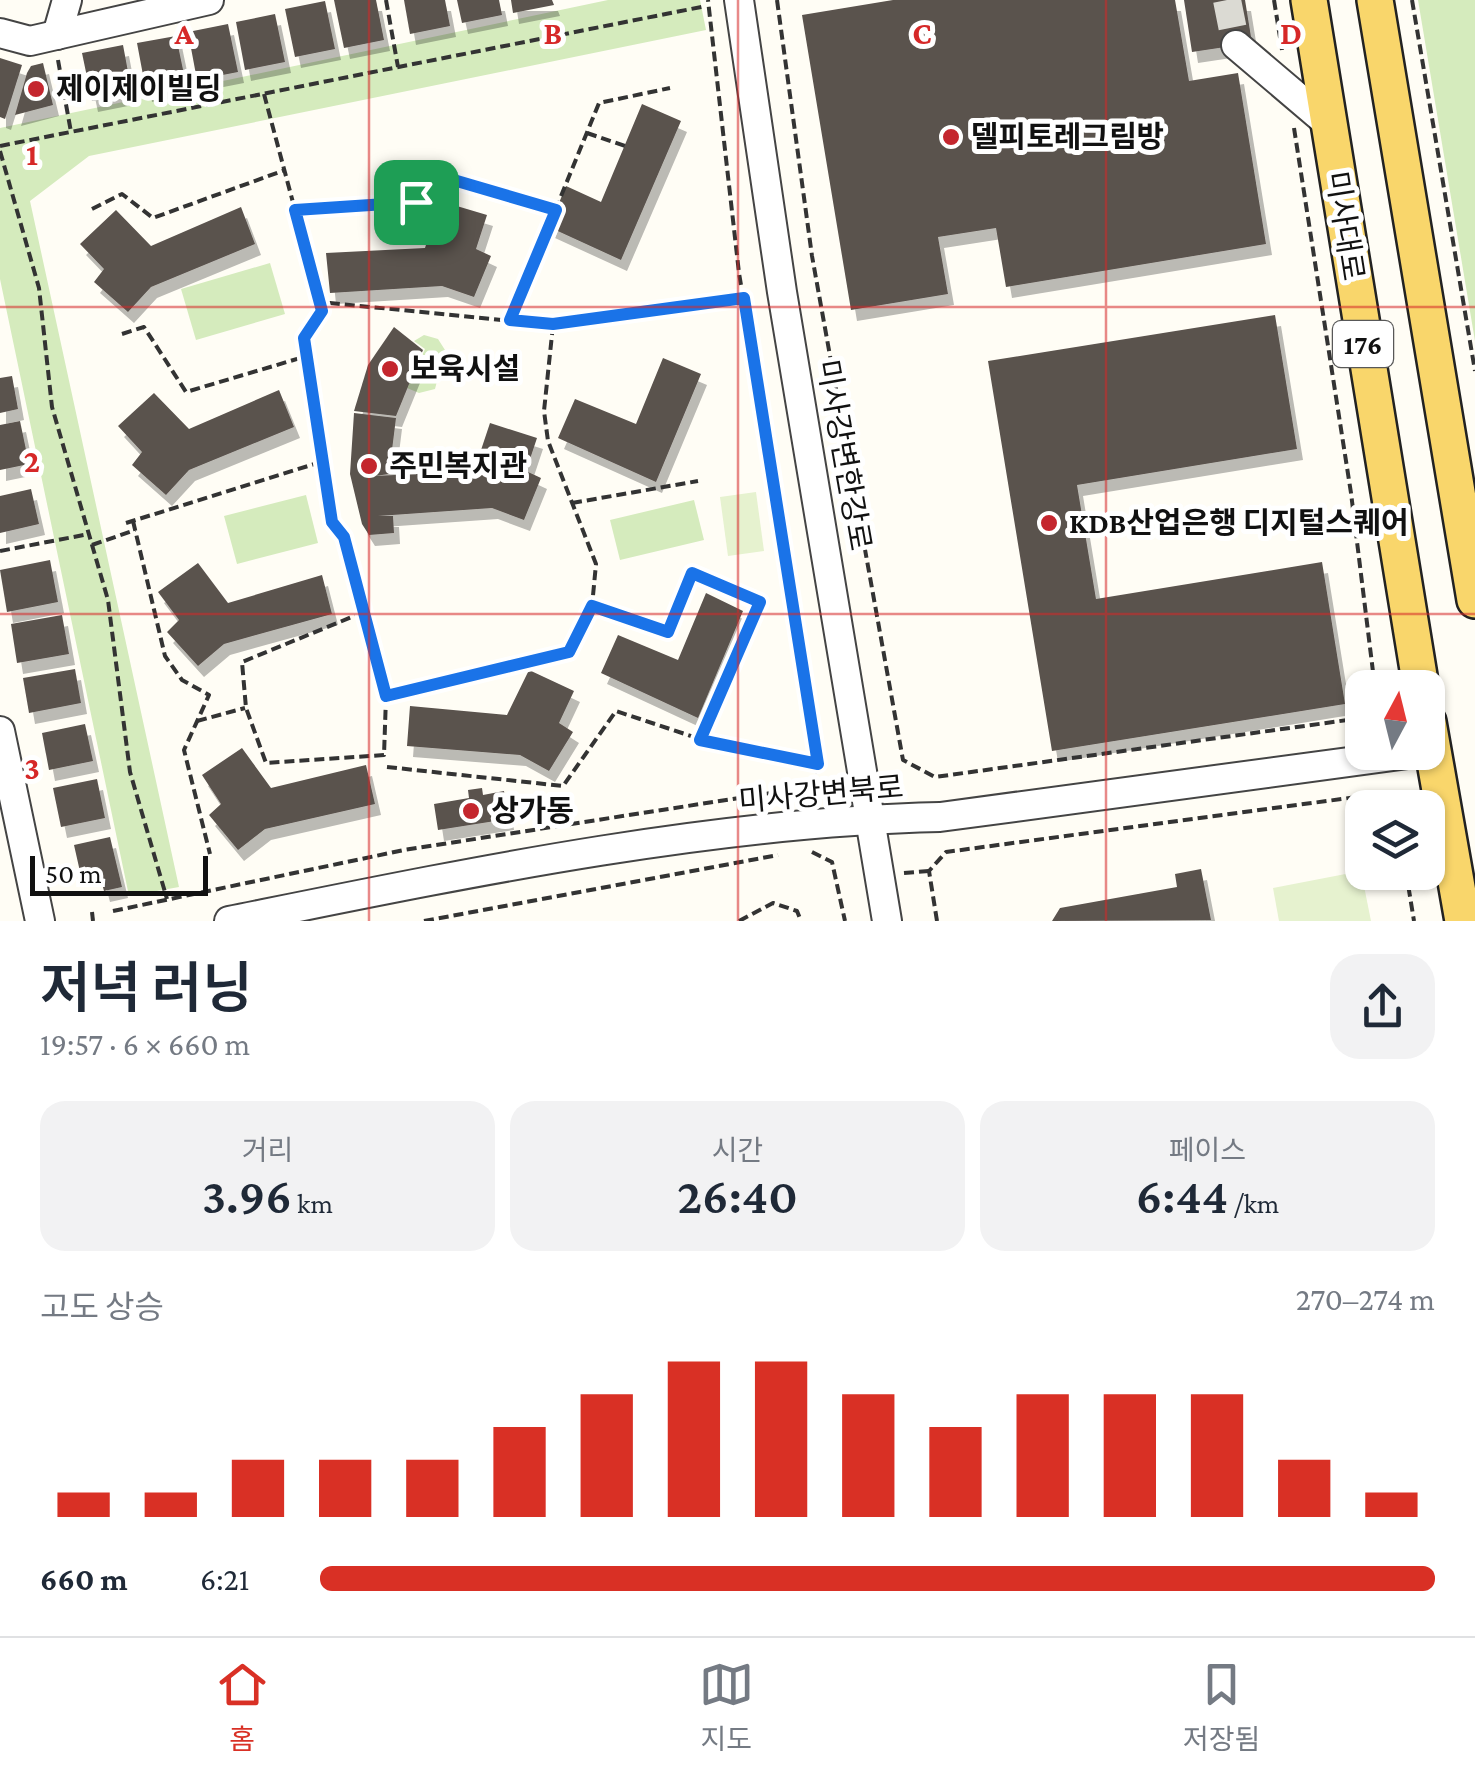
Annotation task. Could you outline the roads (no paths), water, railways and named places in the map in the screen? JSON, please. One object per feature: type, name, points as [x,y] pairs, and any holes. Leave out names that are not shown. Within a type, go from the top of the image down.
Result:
[{"type":"main road","name":"미사대로","points":[[1309,0],[1418,670]]},
{"type":"main road","name":"176","points":[[1374,0],[1475,600]]},
{"type":"main road","points":[[1433,770],[1463,921]]},
{"type":"street","points":[[57,43],[67,0]]},
{"type":"street","points":[[0,32],[30,41],[57,43],[209,0]]},
{"type":"street","name":"미사강변한강로","points":[[739,0],[782,292],[887,921]]},
{"type":"street","points":[[1236,45],[1236,50],[1287,85],[1329,124]]},
{"type":"street","points":[[0,731],[40,921]]},
{"type":"street","name":"미사강변북로","points":[[229,921],[455,877],[702,838],[872,818],[940,816],[1345,756]]},
{"type":"tunnel","points":[[1227,0],[1236,45]]},
{"type":"place","name":"제이제이빌딩","points":[[36,89]]},
{"type":"place","name":"델피토레그림방","points":[[951,137]]},
{"type":"place","name":"보육시설","points":[[390,369]]},
{"type":"place","name":"주민복지관","points":[[369,466]]},
{"type":"place","name":"KDB산업은행 디지털스퀘어","points":[[1049,523]]},
{"type":"place","name":"상가동","points":[[471,811]]}]
